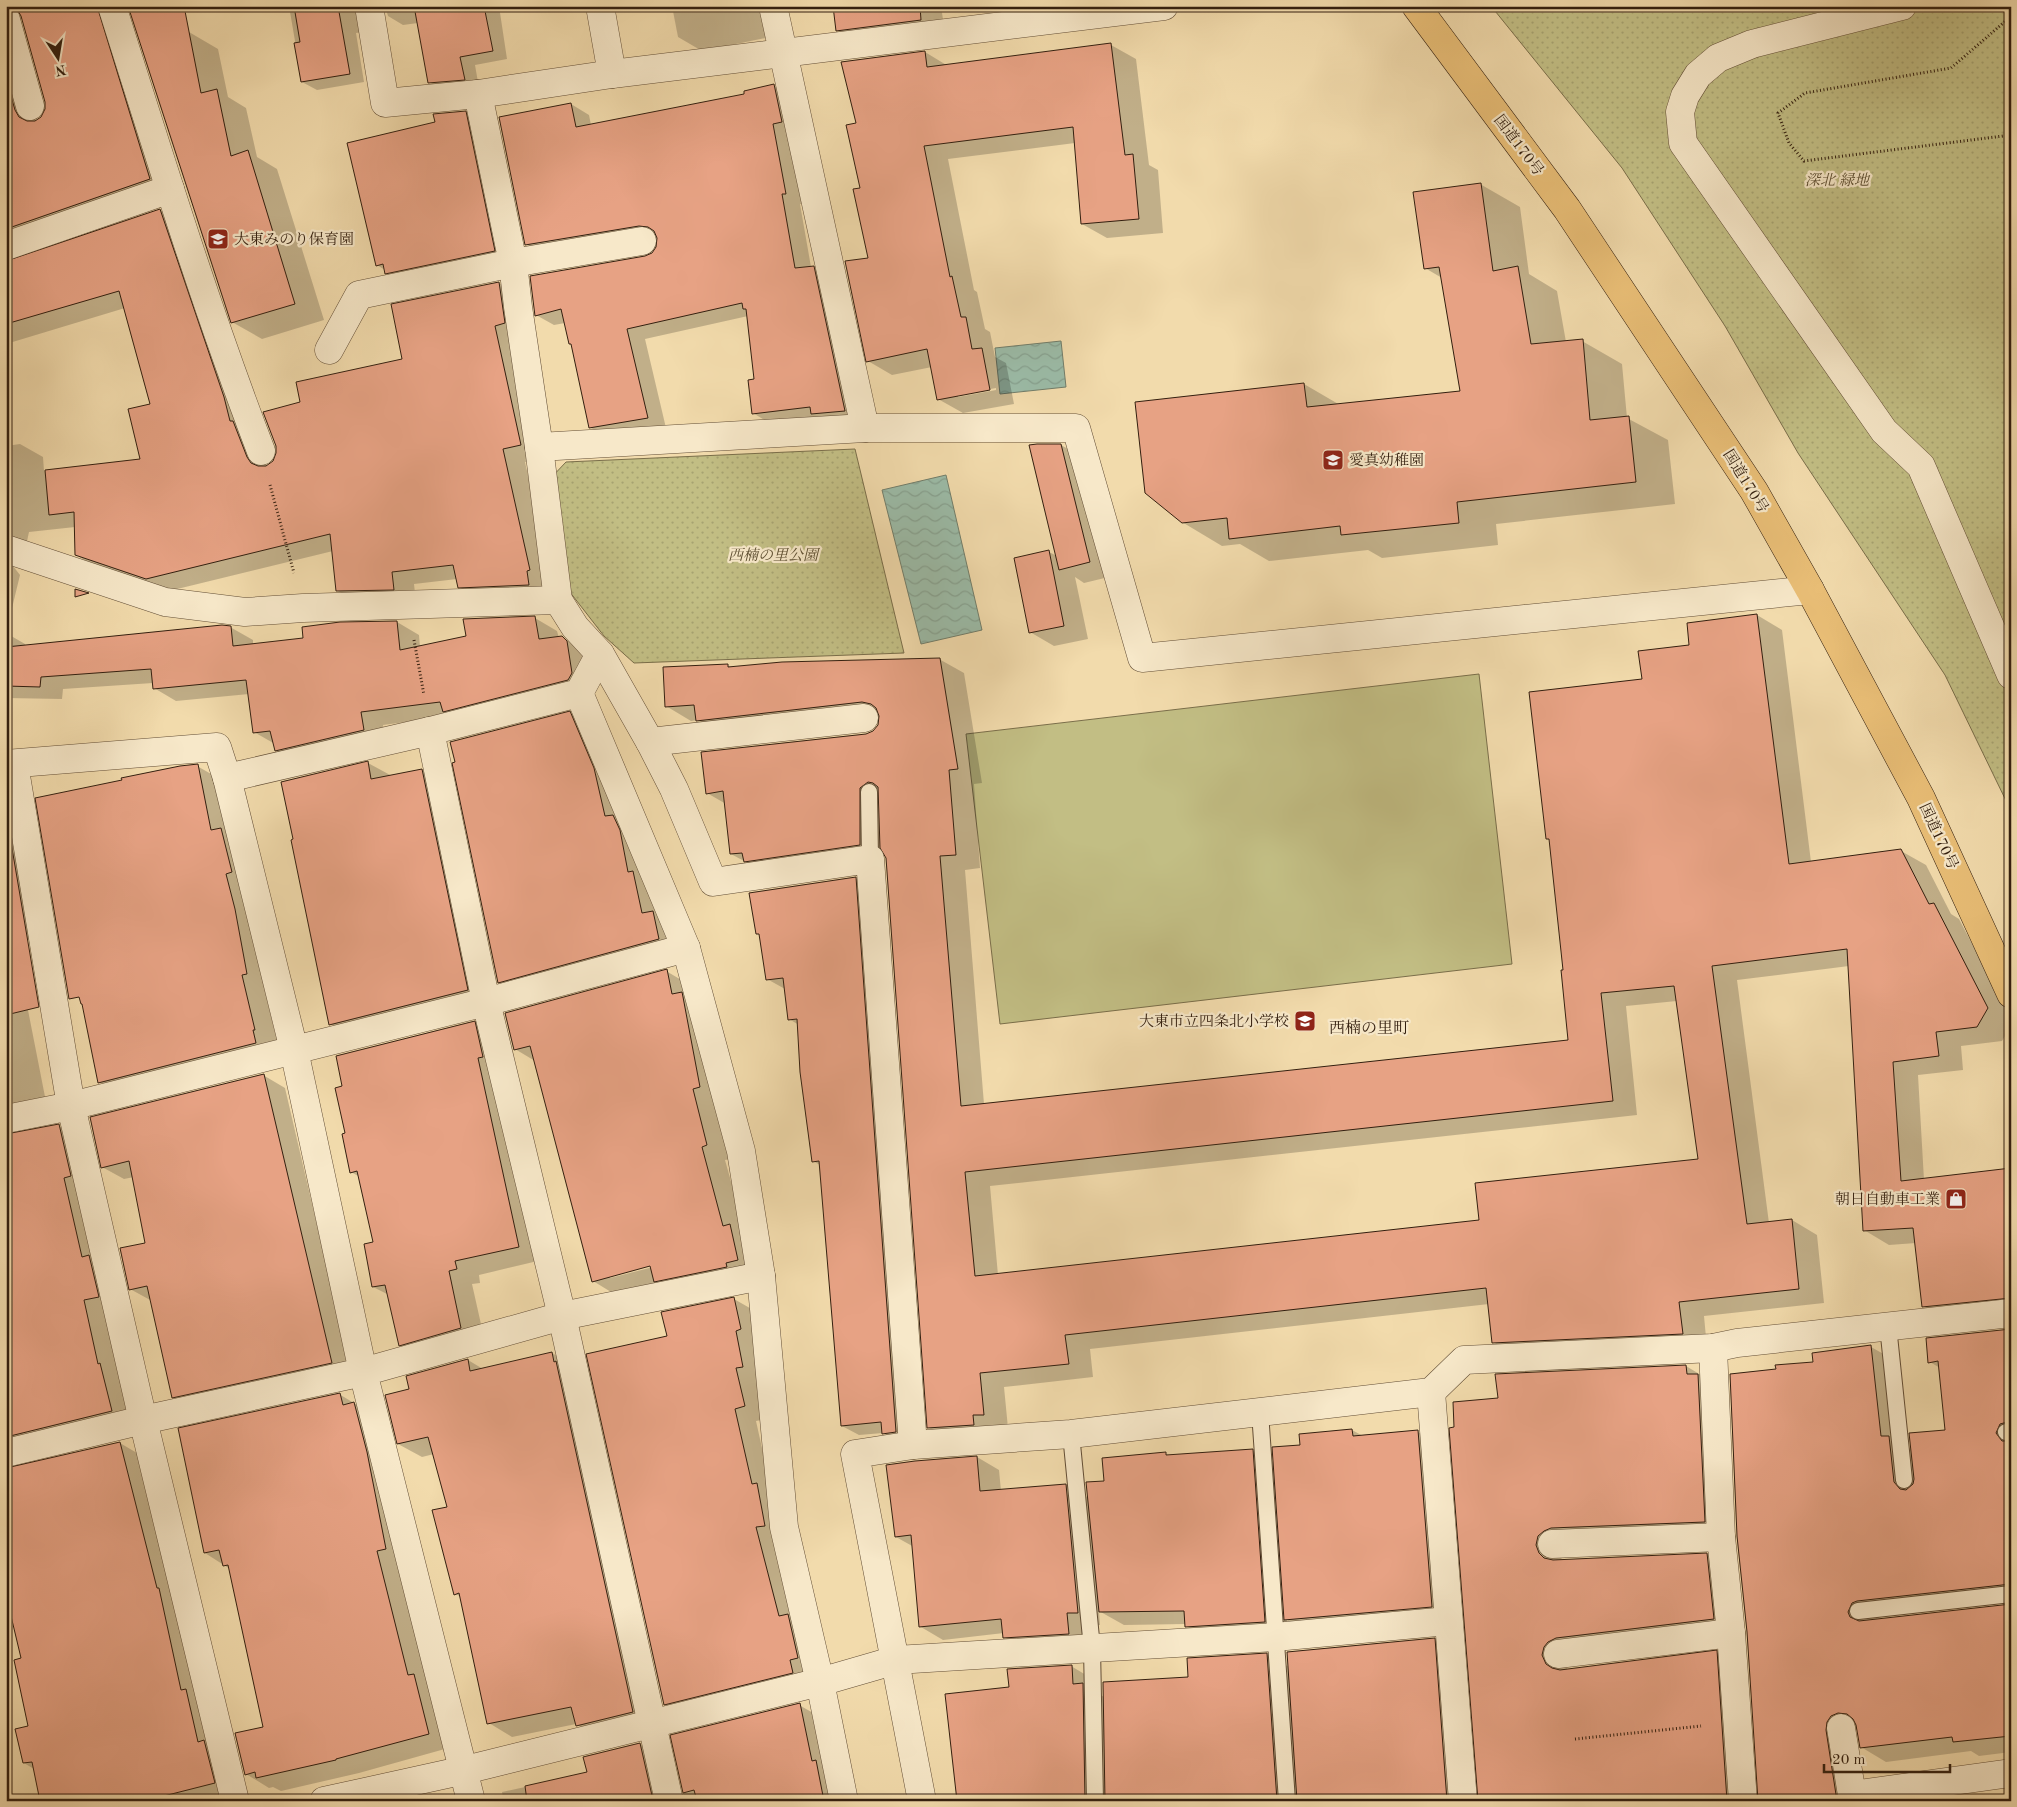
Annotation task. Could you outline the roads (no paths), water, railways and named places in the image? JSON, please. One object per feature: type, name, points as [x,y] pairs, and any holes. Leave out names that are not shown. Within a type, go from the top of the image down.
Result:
[{"type":"highway","name":"国道170号","points":[[1416,6],[1567,210],[1754,491],[1810,590],[1921,798],[2011,994]]},
{"type":"street","points":[[112,6],[170,189],[235,383],[261,451]]},
{"type":"street","points":[[369,6],[385,103],[478,94],[612,74],[1164,6]]},
{"type":"street","points":[[600,6],[612,74]]},
{"type":"street","points":[[773,6],[865,428]]},
{"type":"street","points":[[1902,6],[1752,44],[1718,58],[1698,75],[1685,96],[1680,112],[1684,143],[1884,432],[1921,466],[2011,675]]},
{"type":"street","points":[[6,20],[30,106]]},
{"type":"street","points":[[478,94],[513,263],[558,600],[575,627],[600,654],[650,742],[674,789],[713,882],[870,859],[913,1445]]},
{"type":"street","points":[[6,246],[170,189]]},
{"type":"street","points":[[329,350],[359,295],[513,263],[642,241]]},
{"type":"street","points":[[539,447],[865,428],[1076,428],[1142,658],[1810,590]]},
{"type":"street","points":[[6,549],[165,602],[245,612],[303,608],[558,600]]},
{"type":"street","points":[[227,778],[579,693],[600,654]]},
{"type":"street","points":[[579,693],[686,948],[741,1151],[761,1276],[784,1526],[820,1682],[844,1801]]},
{"type":"street","points":[[650,742],[864,718]]},
{"type":"street","points":[[430,730],[486,1002],[562,1316],[669,1801]]},
{"type":"street","points":[[235,1801],[143,1420],[71,1106],[10,764],[217,747],[227,778],[294,1050],[363,1372],[465,1770],[471,1801]]},
{"type":"street","points":[[6,1119],[71,1106],[486,1002],[686,948]]},
{"type":"street","points":[[6,1453],[143,1420],[363,1372],[562,1316],[761,1276]]},
{"type":"street","points":[[922,1801],[855,1454],[913,1445],[1070,1434],[1431,1392],[1464,1360],[1713,1348],[1737,1343],[2011,1313]]},
{"type":"street","points":[[1713,1348],[1721,1537],[1731,1633],[1742,1801]]},
{"type":"street","points":[[1431,1392],[1463,1801]]},
{"type":"street","points":[[1552,1544],[1721,1537]]},
{"type":"street","points":[[324,1801],[465,1770],[652,1724],[820,1682],[896,1660],[1275,1637],[1448,1621]]},
{"type":"street","points":[[1558,1654],[1731,1633]]},
{"type":"street","points":[[1841,1728],[1853,1798],[2011,1773]]},
{"type":"lane","points":[[869,792],[870,859]]},
{"type":"lane","points":[[1888,1326],[1904,1480]]},
{"type":"lane","points":[[1260,1412],[1287,1801]]},
{"type":"lane","points":[[1070,1434],[1092,1648],[1095,1801]]},
{"type":"lane","points":[[1858,1611],[2011,1594]]},
{"type":"water","points":[[1061,341],[1066,387],[1000,394],[995,348]]},
{"type":"water","points":[[946,475],[982,630],[921,644],[882,490]]},
{"type":"place","name":"大東みのり保育園","points":[[218,239]]},
{"type":"place","name":"愛真幼稚園","points":[[1333,460]]},
{"type":"place","name":"大東市立四条北小学校","points":[[1305,1021]]},
{"type":"place","name":"朝日自動車工業","points":[[1956,1199]]},
{"type":"district","name":"西楠の里町","points":[[1369,1027]]},
{"type":"park label","name":"深北 緑地","points":[[1837,180]]},
{"type":"park label","name":"西楠の里公園","points":[[773,555]]}]
